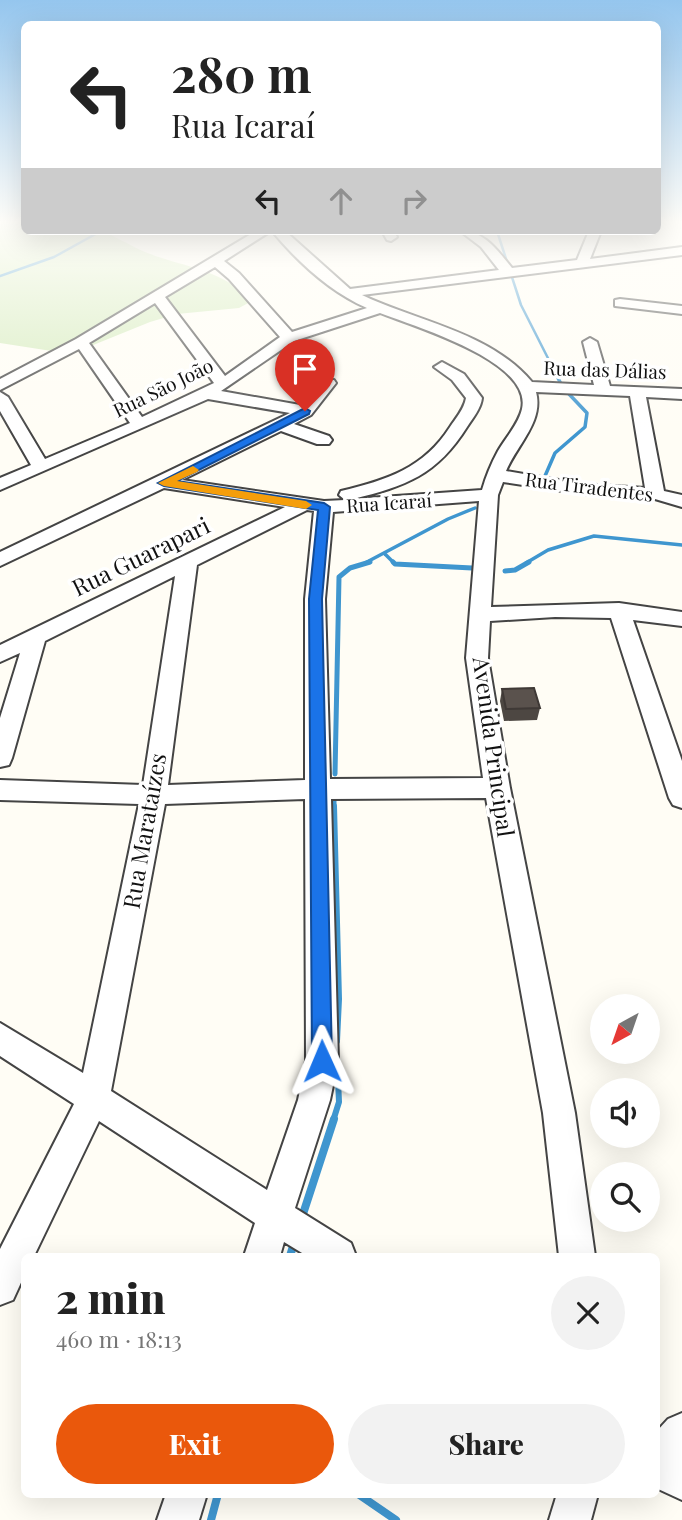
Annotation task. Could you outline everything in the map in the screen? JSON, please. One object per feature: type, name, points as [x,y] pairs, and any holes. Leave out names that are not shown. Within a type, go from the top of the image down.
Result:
[{"type":"street","points":[[0,385],[81,342],[164,293]]},
{"type":"street","points":[[250,293],[289,338]]},
{"type":"street","points":[[348,293],[378,309],[474,344],[509,368],[526,387]]},
{"type":"street","points":[[157,297],[223,384]]},
{"type":"street","points":[[621,303],[677,310],[682,324]]},
{"type":"street","name":"Rua São João","points":[[0,485],[208,394],[289,338],[378,309]]},
{"type":"street","points":[[81,342],[139,425]]},
{"type":"street","points":[[590,342],[603,389]]},
{"type":"street","points":[[263,1253],[314,1100],[322,1061],[316,599],[312,506],[396,482],[437,457],[473,404],[474,398],[458,377],[442,367]]},
{"type":"street","points":[[0,561],[78,520],[164,483],[280,425],[305,411],[328,383]]},
{"type":"street","name":"Rua das Dálias","points":[[526,387],[682,394]]},
{"type":"street","name":"Avenida Principal","points":[[526,387],[531,402],[530,413],[495,475],[489,495],[477,658],[496,788],[559,1113],[577,1253]]},
{"type":"street","points":[[637,391],[654,494]]},
{"type":"street","points":[[208,394],[305,411]]},
{"type":"street","points":[[0,397],[41,468]]},
{"type":"street","points":[[280,425],[323,440]]},
{"type":"street","name":"Rua Tiradentes","points":[[495,475],[582,489],[654,494],[682,501]]},
{"type":"street","name":"Rua Icaraí","points":[[164,483],[312,506],[489,495]]},
{"type":"street","name":"Rua Guarapari","points":[[0,654],[312,506]]},
{"type":"street","name":"Rua Marataízes","points":[[0,1287],[94,1097],[154,795],[187,563]]},
{"type":"street","points":[[480,615],[523,610],[619,610],[682,619]]},
{"type":"street","points":[[619,610],[682,797]]},
{"type":"street","points":[[0,758],[36,635]]},
{"type":"street","points":[[0,790],[154,795],[317,789],[496,788]]},
{"type":"street","points":[[0,1038],[334,1253]]},
{"type":"street","points":[[660,1459],[682,1433]]},
{"type":"street","points":[[660,1466],[682,1480]]},
{"type":"street","points":[[178,1520],[186,1498]]},
{"type":"street","points":[[570,1520],[577,1498]]},
{"type":"green space","points":[[0,293],[244,293],[252,301],[239,308],[177,314],[71,354],[0,343]]},
{"type":"building","points":[[534,688],[540,708],[506,709],[502,689]]},
{"type":"waterway","points":[[517,293],[555,372]]},
{"type":"waterway","points":[[555,372],[561,384]]},
{"type":"waterway","points":[[545,476],[555,453],[585,427],[587,413],[568,393]]},
{"type":"waterway","points":[[365,563],[448,519],[475,508]]},
{"type":"waterway","points":[[526,563],[548,550],[594,536],[682,545]]},
{"type":"waterway","points":[[385,554],[395,564],[472,568]]},
{"type":"waterway","points":[[335,774],[339,577],[350,568],[370,562]]},
{"type":"waterway","points":[[505,571],[515,570],[529,562]]},
{"type":"waterway","points":[[334,795],[334,806]]},
{"type":"waterway","points":[[334,806],[339,999],[337,1041]]},
{"type":"waterway","points":[[333,1121],[339,1102],[337,1058]]},
{"type":"waterway","points":[[302,1217],[334,1119]]},
{"type":"waterway","points":[[291,1253],[294,1243]]},
{"type":"waterway","points":[[211,1520],[217,1498]]},
{"type":"waterway","points":[[364,1498],[396,1520]]},
{"type":"slow traffic","points":[[193,470],[164,483],[306,505]]},
{"type":"route","points":[[305,411],[164,483],[324,507],[316,599],[322,1061]]}]
